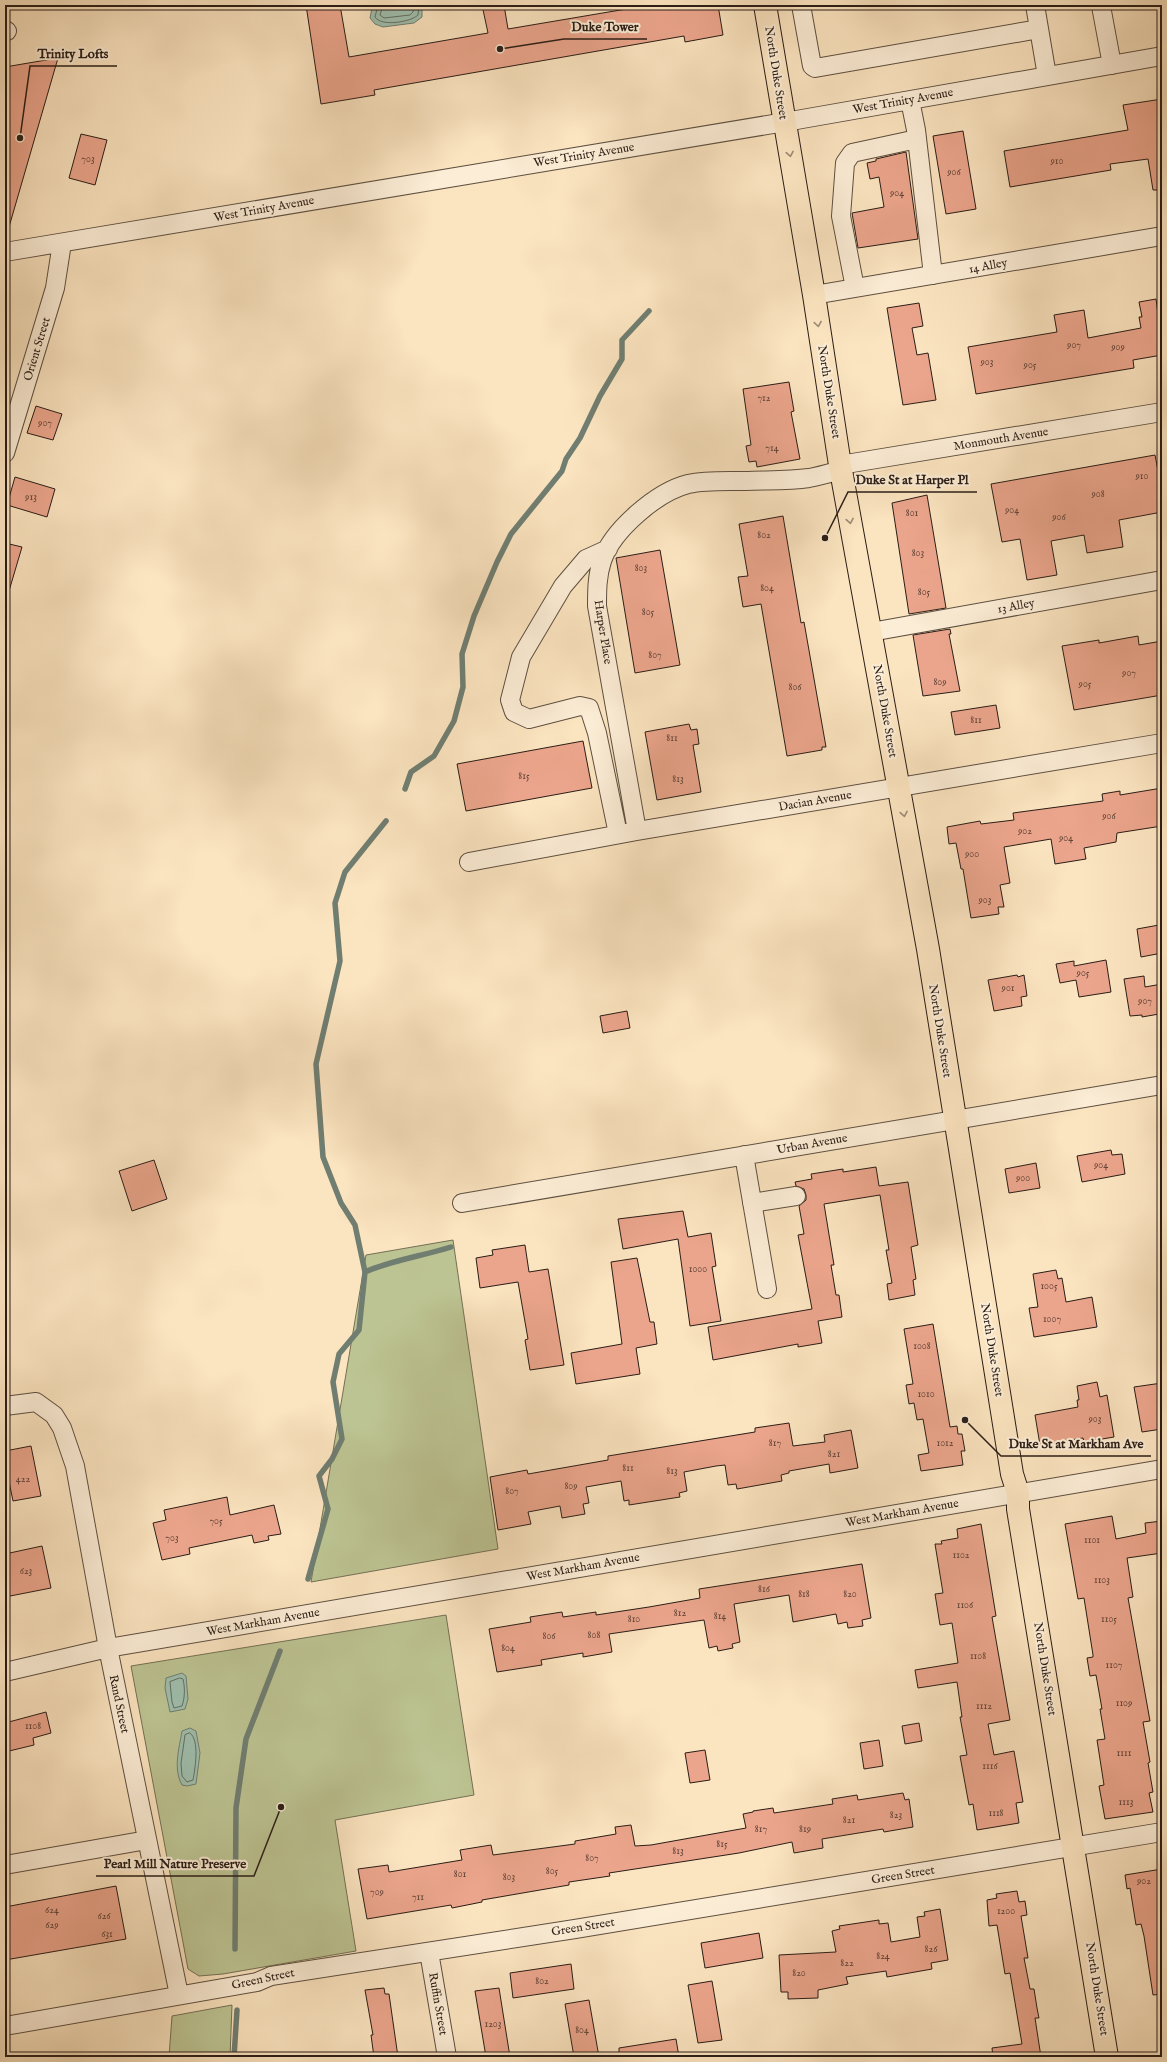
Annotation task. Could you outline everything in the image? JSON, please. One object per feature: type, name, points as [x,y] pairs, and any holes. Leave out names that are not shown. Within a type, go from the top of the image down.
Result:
[{"type":"main road","name":"North Duke Street","points":[[765,5],[814,295],[841,468],[928,949],[954,1120],[1012,1474],[1018,1493],[1018,1508],[1108,2057]]},
{"type":"street","points":[[802,5],[812,66],[815,68],[1039,29]]},
{"type":"street","points":[[1034,5],[1047,76]]},
{"type":"street","points":[[1101,6],[1112,65]]},
{"type":"street","name":"West Trinity Avenue","points":[[5,252],[784,122],[1162,56]]},
{"type":"street","points":[[910,100],[917,139],[933,275]]},
{"type":"street","points":[[855,288],[841,216],[845,163],[852,153],[917,139]]},
{"type":"street","name":"14 Alley","points":[[814,295],[1162,236]]},
{"type":"street","name":"Orient Street","points":[[5,453],[55,288],[62,243]]},
{"type":"street","name":"Monmouth Avenue","points":[[841,468],[1162,412]]},
{"type":"street","name":"Harper Place","points":[[637,831],[597,606],[597,584],[602,560],[608,549],[623,528],[634,517],[659,498],[677,488],[699,482],[796,480],[841,468]]},
{"type":"street","points":[[608,549],[586,559],[563,586],[522,656],[510,700],[514,712],[529,719],[580,706],[589,708],[596,733],[618,834]]},
{"type":"street","name":"13 Alley","points":[[871,632],[1162,580]]},
{"type":"street","name":"Dacian Avenue","points":[[469,862],[618,834],[1162,743]]},
{"type":"street","name":"Urban Avenue","points":[[462,1203],[1162,1084]]},
{"type":"street","points":[[744,1156],[767,1289]]},
{"type":"street","points":[[752,1203],[796,1196]]},
{"type":"street","name":"Rand Street","points":[[5,1406],[36,1402],[54,1415],[62,1428],[75,1466],[108,1648],[179,1995]]},
{"type":"street","name":"West Markham Avenue","points":[[5,1672],[108,1648],[1162,1469]]},
{"type":"street","name":"Green Street","points":[[5,2026],[257,1982],[271,1976],[429,1952],[1162,1832]]},
{"type":"street","points":[[5,1865],[147,1840]]},
{"type":"street","name":"Ruffin Street","points":[[429,1952],[447,2057]]},
{"type":"green space","points":[[453,1240],[498,1549],[311,1582],[366,1255]]},
{"type":"green space","points":[[446,1615],[474,1795],[335,1820],[356,1951],[223,1974],[199,1976],[188,1969],[131,1666]]},
{"type":"green space","points":[[232,2005],[230,2057],[169,2057],[172,2016]]},
{"type":"water","points":[[377,5],[422,5],[422,17],[414,23],[383,27],[375,24],[370,18],[372,8]]},
{"type":"water","points":[[182,1673],[186,1676],[188,1699],[185,1709],[170,1712],[165,1688],[166,1678]]},
{"type":"water","points":[[190,1728],[196,1731],[200,1753],[196,1784],[187,1786],[182,1785],[179,1779],[177,1766],[182,1731]]},
{"type":"building","points":[[306,5],[340,5],[349,57],[488,33],[482,5],[504,5],[508,29],[650,5],[718,5],[723,35],[685,42],[684,36],[374,90],[375,95],[321,104]]},
{"type":"building","points":[[58,58],[9,227],[5,226],[5,67]]},
{"type":"building","points":[[1162,99],[1162,190],[1153,190],[1148,159],[1110,164],[1111,170],[1010,187],[1004,151],[1128,130],[1123,105]]},
{"type":"building","points":[[963,131],[976,209],[946,214],[933,136]]},
{"type":"building","points":[[81,134],[107,140],[95,185],[69,178]]},
{"type":"building","points":[[906,152],[918,239],[858,248],[852,213],[884,207],[879,177],[870,179],[867,163],[876,161],[876,159]]},
{"type":"building","points":[[1156,299],[1158,314],[1162,314],[1162,355],[1133,360],[1134,368],[976,394],[968,347],[1057,332],[1054,315],[1084,310],[1088,338],[1141,328],[1139,317],[1142,317],[1139,302]]},
{"type":"building","points":[[919,303],[923,326],[912,328],[917,355],[928,353],[936,400],[903,405],[887,308]]},
{"type":"building","points":[[789,382],[794,411],[791,412],[800,459],[757,467],[756,461],[749,462],[746,446],[751,445],[743,389]]},
{"type":"building","points":[[36,406],[62,414],[53,440],[27,433]]},
{"type":"building","points":[[1155,455],[1162,492],[1162,512],[1119,520],[1123,547],[1087,553],[1084,535],[1051,541],[1057,575],[1027,580],[1020,539],[1002,542],[991,484]]},
{"type":"building","points":[[15,477],[55,489],[47,517],[7,505]]},
{"type":"building","points":[[927,495],[946,608],[909,614],[892,503]]},
{"type":"building","points":[[783,516],[801,623],[804,622],[826,747],[822,747],[822,750],[787,756],[761,604],[743,607],[738,577],[748,576],[739,524]]},
{"type":"building","points":[[5,543],[22,547],[9,591],[5,591]]},
{"type":"building","points":[[660,550],[680,665],[635,673],[616,558]]},
{"type":"building","points":[[950,629],[951,634],[949,634],[960,691],[923,696],[913,635]]},
{"type":"building","points":[[1138,636],[1139,645],[1162,641],[1162,695],[1074,710],[1062,646],[1099,640],[1099,643]]},
{"type":"building","points":[[996,705],[1000,728],[955,735],[951,712]]},
{"type":"building","points":[[689,724],[691,730],[697,729],[699,744],[693,745],[701,792],[657,800],[645,732]]},
{"type":"building","points":[[583,741],[592,788],[466,811],[457,764]]},
{"type":"building","points":[[1162,788],[1162,826],[1117,833],[1116,842],[1084,848],[1086,859],[1055,864],[1051,839],[1004,847],[1010,883],[1000,885],[1004,907],[998,907],[999,914],[971,918],[963,869],[961,869],[956,843],[949,844],[947,827],[980,821],[981,824],[1014,820],[1013,813],[1103,801],[1102,794],[1120,791],[1120,795]]},
{"type":"building","points":[[1159,925],[1162,953],[1141,957],[1137,929]]},
{"type":"building","points":[[1106,960],[1111,992],[1079,997],[1076,980],[1060,983],[1056,964],[1074,961],[1074,966]]},
{"type":"building","points":[[1017,975],[1018,977],[1024,975],[1027,996],[1021,997],[1022,1006],[994,1011],[988,980]]},
{"type":"building","points":[[1144,976],[1145,987],[1162,984],[1162,1011],[1158,1012],[1159,1014],[1142,1017],[1142,1015],[1130,1016],[1124,979]]},
{"type":"building","points":[[627,1011],[630,1028],[603,1033],[600,1016]]},
{"type":"building","points":[[1111,1150],[1112,1155],[1122,1154],[1125,1174],[1082,1182],[1077,1156]]},
{"type":"building","points":[[154,1160],[167,1199],[132,1211],[119,1171]]},
{"type":"building","points":[[1036,1163],[1040,1188],[1009,1193],[1005,1169]]},
{"type":"building","points":[[876,1167],[879,1186],[908,1182],[918,1245],[911,1247],[916,1279],[913,1280],[915,1295],[889,1300],[887,1284],[892,1283],[886,1250],[889,1250],[880,1195],[824,1204],[834,1265],[831,1265],[836,1295],[839,1295],[842,1317],[818,1321],[822,1343],[798,1347],[798,1344],[713,1360],[708,1327],[812,1309],[798,1235],[804,1234],[799,1206],[806,1200],[806,1195],[804,1189],[796,1186],[795,1182],[812,1179],[811,1174],[843,1169],[843,1172]]},
{"type":"building","points":[[683,1211],[688,1237],[711,1233],[716,1266],[712,1267],[721,1321],[690,1326],[678,1239],[623,1249],[618,1219]]},
{"type":"building","points":[[525,1245],[529,1272],[548,1269],[564,1365],[530,1370],[525,1340],[528,1339],[518,1282],[480,1288],[476,1258],[493,1255],[492,1250]]},
{"type":"building","points":[[637,1258],[650,1322],[654,1322],[657,1344],[636,1348],[640,1374],[576,1384],[571,1353],[622,1344],[611,1262]]},
{"type":"building","points":[[1056,1270],[1058,1279],[1062,1278],[1066,1302],[1092,1297],[1097,1327],[1034,1337],[1029,1308],[1038,1307],[1033,1274]]},
{"type":"building","points":[[933,1324],[950,1427],[957,1426],[958,1434],[962,1434],[965,1451],[961,1451],[963,1465],[921,1471],[918,1455],[929,1453],[923,1419],[917,1420],[914,1403],[909,1404],[906,1385],[913,1384],[904,1329]]},
{"type":"building","points":[[1097,1382],[1100,1397],[1107,1395],[1114,1437],[1084,1442],[1083,1438],[1040,1445],[1035,1415],[1078,1407],[1077,1400],[1079,1400],[1077,1386]]},
{"type":"building","points":[[1162,1383],[1162,1429],[1142,1432],[1134,1387]]},
{"type":"building","points":[[789,1423],[793,1446],[825,1442],[824,1435],[851,1430],[858,1468],[830,1473],[829,1464],[789,1471],[789,1473],[781,1475],[782,1481],[737,1489],[736,1484],[728,1485],[725,1465],[716,1466],[684,1472],[687,1491],[679,1493],[680,1497],[629,1505],[629,1500],[624,1501],[621,1481],[586,1487],[589,1503],[583,1504],[585,1514],[562,1518],[560,1506],[528,1512],[531,1524],[498,1530],[490,1477],[527,1470],[528,1474],[608,1460],[608,1456],[755,1432],[755,1428]]},
{"type":"building","points":[[31,1446],[41,1496],[13,1501],[5,1462],[5,1451]]},
{"type":"building","points":[[227,1497],[230,1515],[274,1505],[281,1534],[268,1536],[269,1540],[254,1543],[252,1535],[189,1548],[190,1554],[162,1560],[153,1523],[166,1520],[164,1510]]},
{"type":"building","points":[[1112,1516],[1116,1539],[1146,1533],[1145,1523],[1162,1521],[1162,1553],[1127,1558],[1133,1597],[1128,1598],[1150,1721],[1143,1722],[1150,1762],[1148,1763],[1153,1792],[1149,1793],[1153,1812],[1105,1819],[1099,1786],[1104,1785],[1097,1740],[1105,1739],[1100,1709],[1102,1709],[1096,1675],[1090,1676],[1087,1658],[1093,1657],[1093,1655],[1084,1598],[1078,1599],[1065,1524]]},
{"type":"building","points":[[981,1524],[996,1616],[992,1617],[1010,1720],[988,1724],[994,1755],[1014,1751],[1023,1802],[1016,1803],[1019,1823],[977,1830],[973,1804],[969,1805],[960,1756],[967,1755],[960,1717],[962,1717],[957,1682],[918,1688],[915,1670],[958,1663],[952,1623],[940,1625],[935,1594],[943,1593],[935,1544],[942,1544],[941,1541],[958,1538],[957,1529]]},
{"type":"building","points":[[42,1546],[51,1588],[5,1597],[5,1554]]},
{"type":"building","points":[[862,1564],[871,1618],[862,1620],[863,1626],[848,1628],[847,1622],[838,1624],[836,1614],[793,1622],[789,1595],[734,1604],[740,1642],[732,1644],[733,1648],[718,1651],[717,1646],[709,1648],[704,1620],[609,1634],[612,1652],[583,1657],[583,1653],[541,1660],[542,1665],[497,1672],[489,1629],[531,1622],[530,1617],[562,1612],[563,1617],[596,1612],[596,1615],[649,1607],[700,1598],[699,1589]]},
{"type":"building","points":[[46,1712],[51,1733],[33,1738],[34,1745],[5,1752],[5,1723]]},
{"type":"building","points":[[919,1723],[922,1741],[905,1744],[902,1726]]},
{"type":"building","points":[[879,1740],[883,1766],[864,1769],[860,1743]]},
{"type":"building","points":[[705,1750],[710,1780],[690,1783],[685,1753]]},
{"type":"building","points":[[903,1793],[905,1800],[909,1799],[913,1827],[884,1832],[883,1829],[822,1839],[823,1848],[794,1853],[792,1842],[739,1853],[609,1873],[610,1876],[569,1882],[569,1885],[482,1900],[482,1902],[452,1908],[451,1905],[367,1919],[358,1869],[388,1865],[389,1872],[462,1860],[460,1850],[491,1845],[493,1855],[575,1844],[575,1841],[616,1834],[615,1827],[631,1825],[635,1846],[651,1845],[746,1828],[743,1814],[753,1811],[773,1808],[774,1813],[833,1804],[832,1799],[857,1795],[858,1800]]},
{"type":"building","points":[[1162,1869],[1162,1994],[1153,1995],[1144,1936],[1141,1924],[1136,1925],[1130,1888],[1127,1889],[1125,1875]]},
{"type":"building","points":[[116,1886],[126,1939],[5,1960],[5,1907]]},
{"type":"building","points":[[1017,1891],[1019,1902],[1025,1901],[1027,1915],[1021,1916],[1028,1958],[1024,1958],[1030,1989],[1034,1989],[1039,2018],[1035,2018],[1041,2057],[993,2057],[992,2048],[1022,2044],[1010,1973],[1005,1974],[997,1925],[989,1926],[987,1900],[997,1898],[996,1894]]},
{"type":"building","points":[[940,1909],[948,1960],[931,1963],[932,1969],[887,1977],[886,1971],[846,1977],[848,1984],[818,1990],[818,1998],[788,1999],[788,1992],[781,1992],[779,1955],[836,1952],[832,1931],[840,1929],[839,1926],[879,1920],[879,1924],[888,1923],[891,1942],[920,1937],[917,1917],[925,1916],[924,1912]]},
{"type":"building","points":[[759,1933],[763,1958],[705,1968],[701,1943]]},
{"type":"building","points":[[571,1964],[574,1989],[513,1998],[510,1973]]},
{"type":"building","points":[[712,1981],[722,2040],[698,2043],[688,1985]]},
{"type":"building","points":[[384,1988],[385,1994],[389,1994],[398,2057],[374,2057],[371,2035],[373,2035],[365,1990]]},
{"type":"building","points":[[499,1988],[510,2057],[486,2057],[475,1991]]},
{"type":"building","points":[[589,2000],[599,2057],[574,2057],[565,2004]]},
{"type":"building","points":[[676,2039],[679,2057],[619,2057],[619,2048]]},
{"type":"waterway","points":[[405,789],[411,772],[434,756],[454,721],[463,687],[462,654],[474,616],[497,562],[511,534],[562,471],[566,459],[580,438],[600,396],[622,359],[622,340],[649,311]]},
{"type":"waterway","points":[[308,1579],[328,1509],[319,1476],[332,1459],[342,1439],[333,1382],[339,1354],[359,1330],[365,1272],[355,1225],[341,1203],[323,1157],[316,1064],[340,961],[335,903],[345,872],[386,821]]},
{"type":"waterway","points":[[365,1272],[386,1264],[451,1247]]},
{"type":"waterway","points":[[235,1949],[236,1808],[246,1739],[280,1651]]},
{"type":"waterway","points":[[234,2057],[237,2010]]},
{"type":"place","name":"Duke Tower","points":[[500,49]]},
{"type":"place","name":"Trinity Lofts","points":[[20,138]]},
{"type":"place","name":"Duke St at Harper Pl","points":[[825,538]]},
{"type":"place","name":"Duke St at Markham Ave","points":[[965,1420]]},
{"type":"place","name":"Pearl Mill Nature Preserve","points":[[281,1807]]}]
